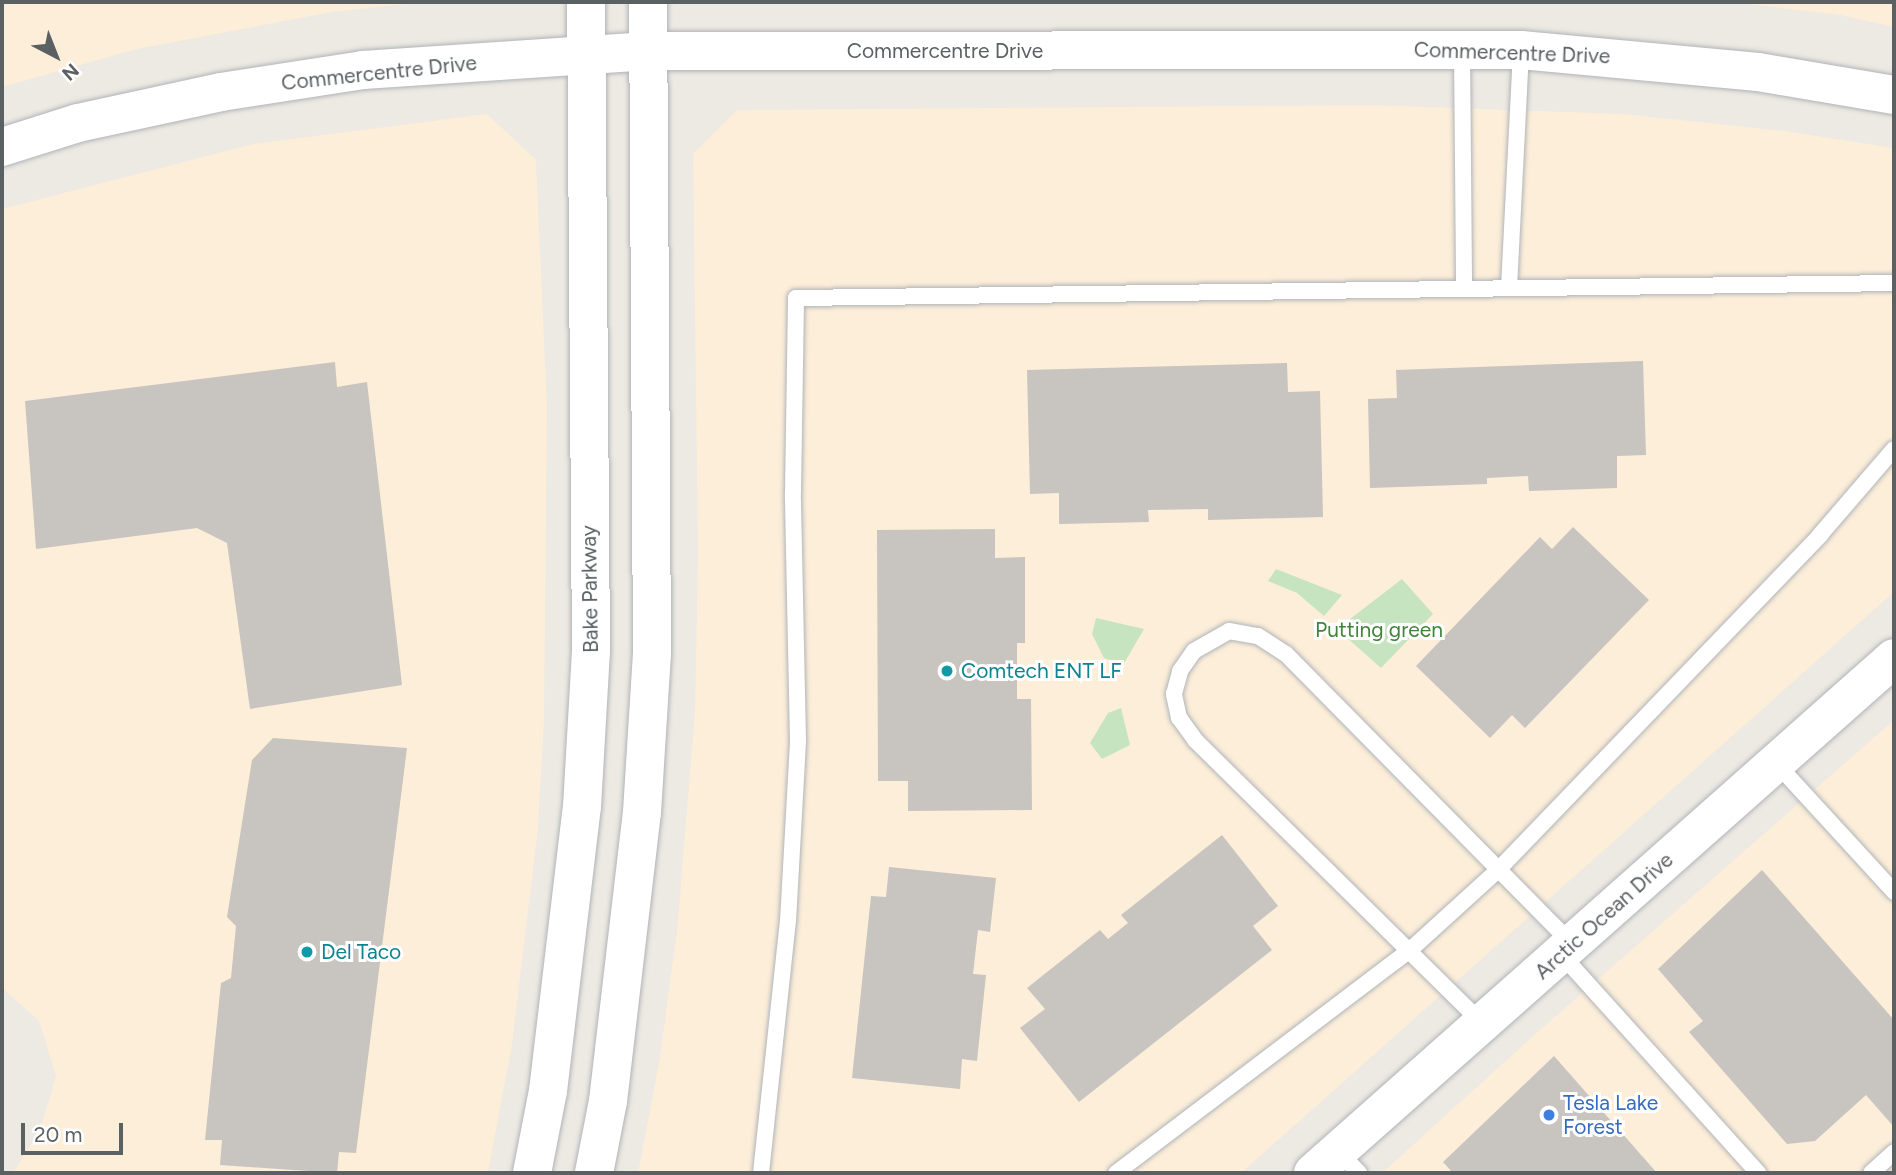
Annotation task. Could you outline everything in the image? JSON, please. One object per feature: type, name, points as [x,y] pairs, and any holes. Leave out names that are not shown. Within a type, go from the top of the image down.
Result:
[{"type":"street","name":"Bake Parkway","points":[[532,1173],[548,1091],[582,807],[592,652],[586,2]]},
{"type":"street","points":[[594,1173],[608,1101],[642,812],[652,654],[648,2]]},
{"type":"street","name":"Commercentre Drive","points":[[2,147],[78,123],[234,90],[363,70],[649,51],[1521,50],[1758,72],[1894,95]]},
{"type":"street","name":"Arctic Ocean Drive","points":[[1337,1166],[1482,1023],[1894,658]]},
{"type":"lane","points":[[1462,49],[1464,289]]},
{"type":"lane","points":[[1509,288],[1521,50]]},
{"type":"lane","points":[[761,1173],[788,921],[798,741],[793,492],[796,299],[1894,283]]},
{"type":"lane","points":[[1116,1173],[1409,951],[1498,870],[1820,535],[1894,449]]},
{"type":"lane","points":[[1482,1023],[1190,733],[1179,718],[1174,694],[1180,671],[1194,651],[1229,631],[1258,636],[1286,654],[1498,870],[1758,1173]]},
{"type":"lane","points":[[1776,764],[1894,892]]},
{"type":"lane","points":[[1871,1173],[1894,1153]]},
{"type":"shaded area","points":[[2,2],[423,2],[332,12],[137,49],[2,87]]},
{"type":"shaded area","points":[[1731,2],[1894,2],[1894,27],[1840,15]]},
{"type":"shaded area","points":[[1372,105],[1624,114],[1785,131],[1894,148],[1894,592],[1241,1173],[638,1173],[659,1063],[677,931],[695,712],[698,553],[693,154],[737,110]]},
{"type":"shaded area","points":[[487,114],[536,160],[547,406],[544,720],[538,829],[512,1044],[488,1173],[13,1173],[40,1130],[56,1076],[39,1021],[2,988],[2,209],[253,144]]},
{"type":"shaded area","points":[[1894,720],[1894,1173],[1382,1173],[1541,1029]]},
{"type":"green space","points":[[1276,569],[1342,595],[1324,616],[1297,593],[1268,581]]},
{"type":"green space","name":"Putting green","points":[[1402,579],[1433,614],[1381,668],[1337,629]]},
{"type":"green space","points":[[1096,618],[1144,629],[1123,665],[1104,658],[1092,634]]},
{"type":"green space","points":[[1121,708],[1130,745],[1102,759],[1090,743],[1108,713]]},
{"type":"building","points":[[1643,361],[1646,455],[1617,456],[1617,488],[1529,491],[1528,476],[1487,478],[1487,484],[1370,488],[1368,399],[1397,398],[1396,370]]},
{"type":"building","points":[[335,362],[337,387],[367,382],[402,685],[250,709],[227,543],[197,528],[36,549],[25,401]]},
{"type":"building","points":[[1287,363],[1288,392],[1320,391],[1323,517],[1208,520],[1208,509],[1148,510],[1149,522],[1059,524],[1059,493],[1030,494],[1027,370]]},
{"type":"building","points":[[1573,527],[1649,600],[1525,728],[1512,715],[1490,738],[1416,666],[1540,537],[1552,549]]},
{"type":"building","name":"Comtech ENT LF","points":[[995,529],[995,558],[1025,557],[1025,643],[1017,643],[1017,699],[1031,699],[1032,810],[908,811],[908,781],[878,781],[877,530]]},
{"type":"building","name":"Del Taco","points":[[273,738],[407,748],[356,1153],[339,1152],[337,1173],[220,1165],[222,1140],[205,1140],[221,983],[231,978],[236,926],[227,917],[252,760]]},
{"type":"building","points":[[1222,835],[1278,906],[1253,926],[1272,950],[1079,1102],[1020,1028],[1045,1009],[1027,988],[1100,930],[1108,939],[1128,923],[1121,915]]},
{"type":"building","points":[[889,867],[996,878],[990,932],[978,930],[973,974],[986,975],[977,1061],[962,1059],[960,1089],[852,1078],[871,896],[886,897]]},
{"type":"building","points":[[1762,870],[1894,1020],[1894,1127],[1866,1095],[1815,1141],[1787,1144],[1689,1032],[1703,1021],[1658,969]]},
{"type":"building","name":"Tesla Lake Forest","points":[[1554,1056],[1657,1173],[1453,1173],[1443,1162]]},
{"type":"place","name":"Comtech ENT LF","points":[[947,671]]},
{"type":"place","name":"Del Taco","points":[[307,952]]},
{"type":"place","name":"Tesla Lake Forest","points":[[1549,1115]]}]
